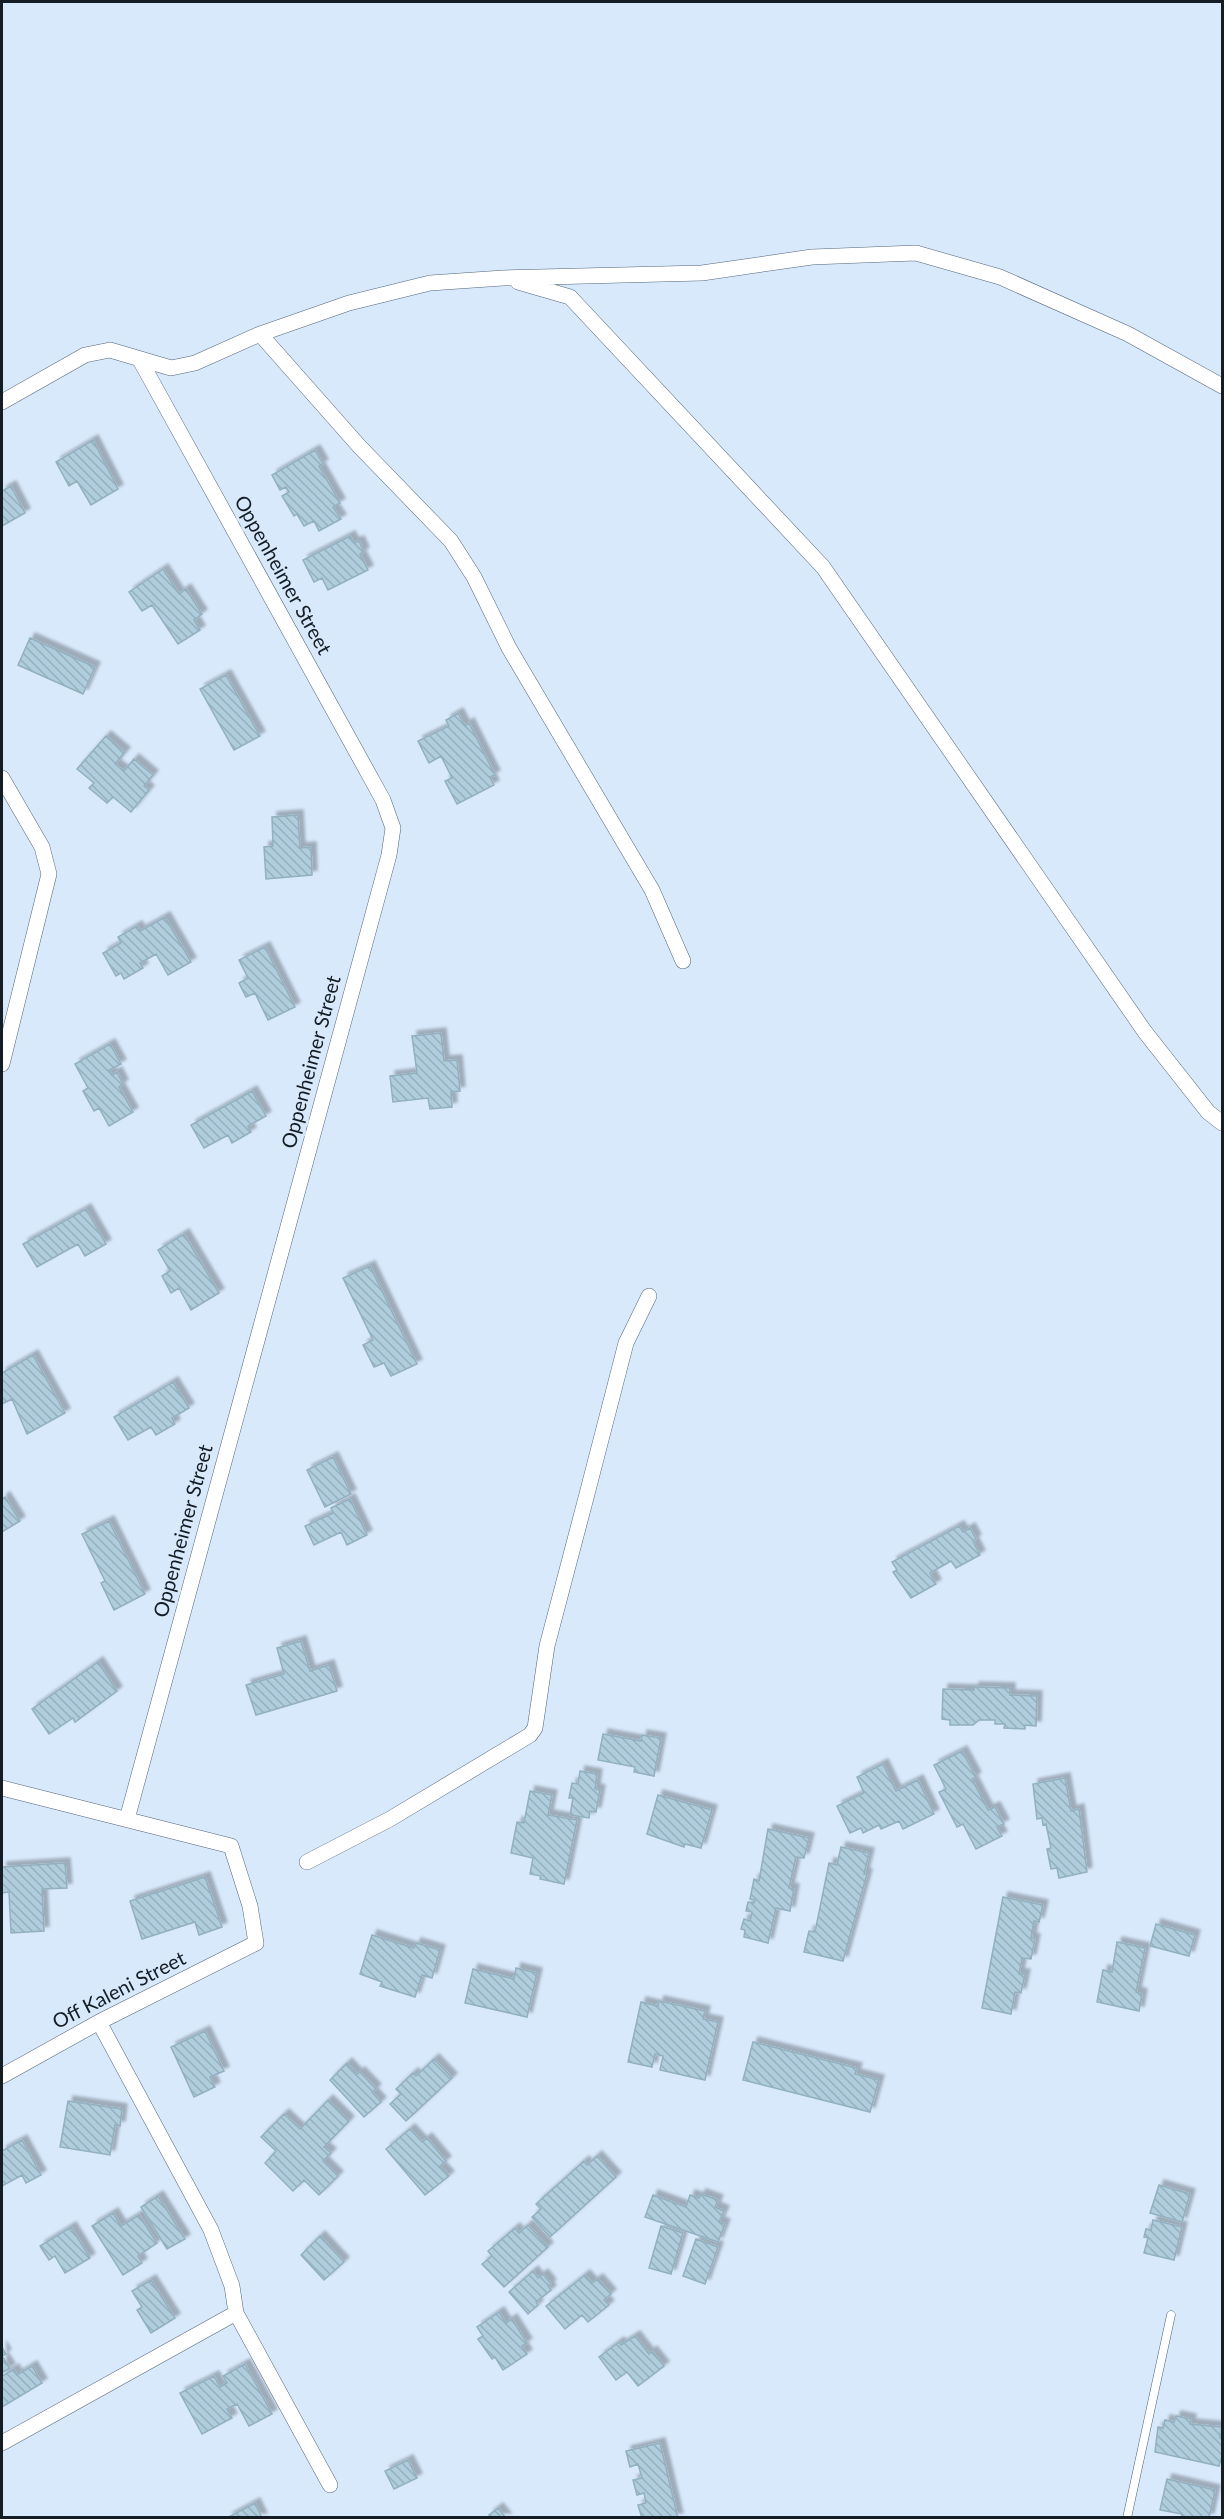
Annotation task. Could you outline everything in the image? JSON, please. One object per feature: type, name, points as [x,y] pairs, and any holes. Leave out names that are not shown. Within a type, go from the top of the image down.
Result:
[{"type":"street","points":[[2,402],[85,355],[110,350],[171,368],[195,363],[260,334],[349,303],[430,283],[503,278],[702,273],[812,257],[916,253],[1000,277],[1128,334],[1222,386]]},
{"type":"street","points":[[503,278],[570,297],[824,567],[1145,1032],[1208,1112],[1222,1123]]},
{"type":"street","points":[[260,334],[359,446],[452,541],[474,577],[521,669],[652,890],[684,961]]},
{"type":"street","name":"Oppenheimer Street","points":[[126,1819],[389,855],[393,828],[383,800],[140,360]]},
{"type":"street","points":[[2,778],[42,847],[49,874],[2,1064]]},
{"type":"street","points":[[307,1862],[390,1819],[530,1735],[535,1728],[547,1646],[626,1343],[648,1296]]},
{"type":"street","points":[[2,1788],[126,1819]]},
{"type":"street","name":"Off Kaleni Street","points":[[2,2076],[99,2022],[256,1943],[250,1906],[231,1846],[126,1819]]},
{"type":"street","points":[[99,2022],[211,2230],[232,2286],[236,2313],[330,2485]]},
{"type":"street","points":[[2,2443],[236,2313]]},
{"type":"lane","points":[[1127,2517],[1172,2315]]},
{"type":"building","points":[[93,440],[118,489],[91,505],[77,481],[69,486],[56,462]]},
{"type":"building","points":[[315,450],[323,464],[319,466],[340,503],[333,507],[341,519],[319,531],[314,521],[304,526],[297,514],[294,516],[282,496],[289,492],[286,487],[280,490],[272,475]]},
{"type":"building","points":[[11,486],[25,513],[2,526],[2,491]]},
{"type":"building","points":[[350,536],[354,543],[359,541],[364,552],[360,554],[368,570],[328,590],[322,578],[314,582],[303,560]]},
{"type":"building","points":[[163,569],[179,594],[186,589],[202,614],[194,620],[200,630],[178,644],[152,605],[142,611],[129,592]]},
{"type":"building","points":[[30,638],[95,667],[83,694],[18,665]]},
{"type":"building","points":[[226,675],[260,736],[234,750],[200,689]]},
{"type":"building","points":[[458,713],[465,726],[469,723],[495,775],[490,777],[494,785],[457,804],[445,781],[452,778],[441,756],[429,763],[418,741],[449,726],[446,720]]},
{"type":"building","points":[[106,736],[125,752],[115,764],[124,771],[134,759],[153,775],[144,786],[149,790],[131,812],[113,797],[107,803],[89,788],[94,783],[77,769]]},
{"type":"building","points":[[298,815],[300,848],[311,847],[312,875],[266,879],[264,847],[273,846],[272,817]]},
{"type":"building","points":[[165,917],[191,962],[168,975],[156,954],[140,963],[143,968],[124,979],[121,973],[116,976],[103,953],[121,943],[118,937],[137,926],[140,931]]},
{"type":"building","points":[[265,947],[295,1007],[268,1020],[255,993],[246,997],[239,983],[248,978],[239,960]]},
{"type":"building","points":[[441,1033],[444,1061],[457,1060],[460,1091],[451,1092],[452,1107],[430,1109],[428,1098],[393,1102],[390,1076],[417,1073],[412,1036]]},
{"type":"building","points":[[110,1044],[121,1064],[109,1070],[112,1075],[117,1072],[123,1084],[119,1087],[133,1112],[109,1126],[99,1108],[94,1111],[83,1091],[88,1088],[75,1064]]},
{"type":"building","points":[[252,1091],[266,1116],[248,1126],[251,1132],[232,1143],[228,1135],[204,1148],[191,1125]]},
{"type":"building","points":[[86,1209],[106,1244],[85,1256],[78,1244],[37,1267],[23,1244]]},
{"type":"building","points":[[184,1234],[219,1293],[191,1310],[179,1288],[171,1293],[162,1276],[170,1271],[158,1250]]},
{"type":"building","points":[[370,1266],[417,1364],[391,1376],[384,1363],[374,1367],[363,1345],[373,1340],[343,1278]]},
{"type":"building","points":[[33,1355],[65,1413],[27,1434],[12,1399],[2,1404],[2,1373]]},
{"type":"building","points":[[173,1382],[189,1408],[172,1418],[175,1424],[156,1435],[151,1427],[128,1440],[114,1417]]},
{"type":"building","points":[[333,1457],[351,1494],[325,1507],[307,1470]]},
{"type":"building","points":[[5,1497],[20,1521],[2,1532],[2,1499]]},
{"type":"building","points":[[350,1499],[367,1535],[347,1545],[341,1532],[314,1545],[305,1526],[333,1513],[331,1508]]},
{"type":"building","points":[[109,1521],[145,1594],[114,1610],[101,1583],[105,1581],[82,1534]]},
{"type":"building","points":[[959,1526],[963,1532],[970,1528],[976,1539],[973,1541],[980,1555],[956,1568],[951,1561],[930,1573],[936,1584],[911,1598],[893,1572],[897,1570],[892,1562]]},
{"type":"building","points":[[301,1641],[310,1671],[329,1665],[337,1691],[256,1715],[246,1685],[284,1674],[277,1648]]},
{"type":"building","points":[[98,1662],[117,1691],[75,1722],[73,1718],[49,1734],[32,1709]]},
{"type":"building","points":[[974,1687],[1010,1688],[1010,1695],[1037,1696],[1036,1726],[1025,1725],[1025,1729],[1004,1728],[1005,1724],[995,1724],[995,1720],[979,1720],[973,1725],[950,1725],[950,1720],[942,1719],[943,1689],[974,1690]]},
{"type":"building","points":[[603,1734],[641,1741],[642,1735],[661,1738],[654,1776],[634,1772],[635,1767],[598,1760]]},
{"type":"building","points":[[962,1751],[976,1777],[972,1779],[988,1810],[995,1807],[1004,1824],[997,1827],[1002,1836],[976,1849],[963,1824],[957,1827],[939,1792],[946,1789],[934,1765]]},
{"type":"building","points":[[883,1764],[896,1791],[918,1780],[934,1814],[903,1829],[899,1821],[881,1829],[879,1825],[863,1833],[861,1828],[850,1833],[837,1806],[864,1793],[857,1777]]},
{"type":"building","points":[[580,1771],[597,1774],[595,1789],[600,1790],[596,1812],[590,1811],[589,1818],[570,1815],[573,1798],[569,1798],[572,1783],[578,1784]]},
{"type":"building","points":[[1065,1778],[1071,1811],[1079,1809],[1087,1872],[1059,1878],[1057,1868],[1051,1869],[1047,1849],[1051,1848],[1046,1824],[1043,1825],[1042,1818],[1037,1819],[1033,1784]]},
{"type":"building","points":[[530,1791],[552,1795],[548,1815],[577,1820],[564,1884],[540,1879],[541,1876],[530,1874],[533,1858],[511,1853],[517,1822],[524,1823]]},
{"type":"building","points":[[658,1795],[712,1810],[701,1848],[685,1844],[684,1847],[647,1834]]},
{"type":"building","points":[[768,1829],[809,1838],[804,1858],[796,1857],[789,1888],[794,1889],[790,1911],[776,1908],[768,1943],[744,1937],[745,1930],[741,1929],[744,1919],[750,1921],[752,1912],[746,1911],[748,1902],[754,1903],[755,1900],[750,1899],[754,1879],[759,1881]]},
{"type":"building","points":[[841,1847],[869,1853],[864,1874],[867,1874],[843,1961],[804,1952],[809,1931],[815,1932],[829,1863],[837,1865]]},
{"type":"building","points":[[65,1863],[67,1888],[42,1889],[44,1931],[11,1933],[9,1892],[2,1893],[2,1867]]},
{"type":"building","points":[[205,1877],[222,1927],[199,1935],[195,1922],[142,1939],[130,1901]]},
{"type":"building","points":[[1003,1897],[1043,1905],[1039,1922],[1034,1921],[1031,1938],[1035,1939],[1031,1959],[1022,1958],[1019,1974],[1025,1974],[1021,1993],[1015,1992],[1011,2014],[982,2008]]},
{"type":"building","points":[[1156,1924],[1195,1935],[1189,1956],[1150,1946]]},
{"type":"building","points":[[372,1935],[414,1948],[416,1943],[440,1950],[432,1978],[422,1975],[415,1997],[380,1986],[382,1982],[360,1974]]},
{"type":"building","points":[[1117,1942],[1145,1948],[1136,1992],[1142,1994],[1139,2011],[1097,2002],[1103,1970],[1112,1972]]},
{"type":"building","points":[[516,1968],[537,1973],[527,2017],[465,2003],[473,1969],[514,1979]]},
{"type":"building","points":[[659,2001],[705,2011],[703,2019],[718,2022],[705,2080],[660,2070],[663,2056],[655,2054],[652,2067],[628,2062],[641,2002],[658,2006]]},
{"type":"building","points":[[205,2031],[224,2071],[210,2077],[215,2087],[194,2097],[171,2047]]},
{"type":"building","points":[[753,2042],[857,2068],[855,2074],[879,2080],[870,2112],[743,2080]]},
{"type":"building","points":[[434,2059],[452,2078],[406,2121],[390,2104],[401,2094],[396,2089],[413,2073],[416,2076]]},
{"type":"building","points":[[347,2063],[357,2074],[360,2072],[376,2089],[372,2092],[381,2102],[364,2117],[330,2080]]},
{"type":"building","points":[[328,2100],[349,2121],[324,2147],[331,2153],[323,2161],[338,2176],[319,2195],[304,2180],[293,2191],[265,2163],[276,2151],[261,2137],[284,2114],[300,2129]]},
{"type":"building","points":[[68,2101],[122,2109],[120,2126],[115,2125],[110,2155],[60,2147]]},
{"type":"building","points":[[410,2129],[422,2142],[427,2138],[446,2161],[440,2166],[449,2176],[425,2195],[386,2149]]},
{"type":"building","points":[[22,2140],[41,2175],[26,2183],[22,2175],[2,2186],[2,2151]]},
{"type":"building","points":[[597,2156],[616,2177],[550,2237],[532,2217],[541,2209],[536,2204],[584,2161],[587,2165]]},
{"type":"building","points":[[1159,2185],[1190,2194],[1182,2222],[1150,2213]]},
{"type":"building","points":[[701,2194],[718,2200],[715,2207],[724,2211],[719,2222],[725,2224],[718,2242],[645,2217],[653,2195],[686,2207],[690,2195],[699,2198]]},
{"type":"building","points":[[158,2196],[185,2239],[167,2249],[141,2207]]},
{"type":"building","points":[[113,2213],[121,2226],[139,2215],[157,2243],[138,2256],[142,2263],[123,2275],[92,2226]]},
{"type":"building","points":[[1153,2220],[1182,2227],[1174,2260],[1144,2253],[1148,2238],[1144,2237],[1146,2229],[1151,2230]]},
{"type":"building","points":[[528,2225],[548,2247],[504,2287],[482,2264],[492,2256],[488,2251],[515,2228],[519,2233]]},
{"type":"building","points":[[661,2226],[683,2233],[671,2274],[649,2268]]},
{"type":"building","points":[[71,2227],[90,2258],[65,2273],[55,2256],[49,2260],[40,2246]]},
{"type":"building","points":[[320,2236],[344,2262],[324,2280],[301,2255]]},
{"type":"building","points":[[696,2239],[718,2247],[705,2284],[683,2276]]},
{"type":"building","points":[[533,2271],[538,2278],[543,2274],[551,2284],[548,2286],[551,2290],[536,2302],[538,2305],[528,2314],[509,2292]]},
{"type":"building","points":[[585,2275],[592,2283],[598,2279],[611,2294],[604,2300],[609,2305],[588,2322],[582,2315],[565,2329],[546,2306]]},
{"type":"building","points":[[151,2280],[175,2318],[151,2333],[137,2310],[142,2307],[132,2291]]},
{"type":"building","points":[[499,2312],[506,2323],[512,2319],[527,2343],[522,2346],[527,2354],[503,2370],[495,2357],[492,2359],[478,2339],[483,2336],[477,2327]]},
{"type":"building","points":[[635,2336],[649,2354],[652,2351],[664,2366],[638,2386],[627,2372],[616,2380],[599,2357],[619,2342],[621,2345]]},
{"type":"building","points":[[2,2356],[10,2368],[2,2373]]},
{"type":"building","points":[[245,2364],[272,2414],[249,2426],[237,2404],[227,2409],[232,2418],[202,2434],[180,2393],[214,2376],[220,2387],[227,2383],[223,2376]]},
{"type":"building","points":[[32,2366],[42,2383],[2,2407],[2,2376],[14,2369],[17,2375]]},
{"type":"building","points":[[1176,2416],[1191,2419],[1190,2424],[1222,2427],[1220,2438],[1222,2439],[1222,2456],[1219,2466],[1155,2452],[1158,2427],[1163,2428],[1165,2420],[1174,2422]]},
{"type":"building","points":[[660,2443],[678,2518],[642,2518],[638,2505],[646,2503],[644,2493],[637,2495],[633,2480],[642,2478],[638,2464],[630,2467],[626,2451]]},
{"type":"building","points":[[408,2460],[417,2478],[394,2489],[385,2471]]},
{"type":"building","points":[[1167,2479],[1215,2490],[1209,2518],[1181,2518],[1182,2514],[1160,2510]]},
{"type":"building","points":[[255,2503],[262,2518],[227,2518]]},
{"type":"building","points":[[498,2508],[506,2518],[491,2518],[489,2515]]}]
